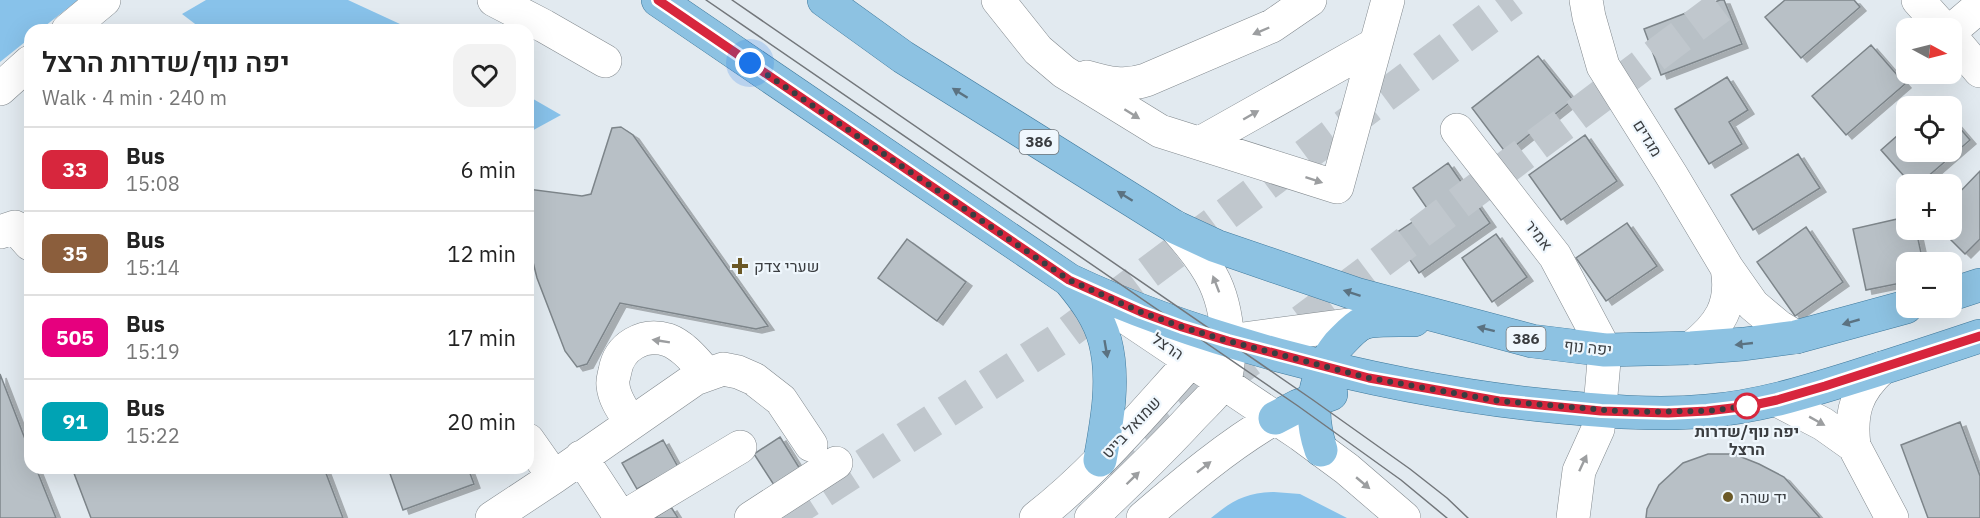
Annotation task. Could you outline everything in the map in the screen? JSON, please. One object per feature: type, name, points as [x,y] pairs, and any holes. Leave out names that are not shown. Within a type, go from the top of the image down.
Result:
[{"type":"main road","name":"הרצל","points":[[658,0],[1069,280]]},
{"type":"main road","name":"386","points":[[824,0],[903,57],[1174,227]]},
{"type":"main road","name":"יפה נוף","points":[[1174,227],[1216,246],[1359,295],[1532,341],[1605,350],[1691,348],[1796,337],[1896,310]]},
{"type":"main road","points":[[1069,280],[1141,312],[1228,341],[1323,367],[1393,383],[1499,401],[1601,411],[1668,413],[1707,411],[1777,400],[1980,336]]},
{"type":"main road","points":[[1069,280],[1087,302],[1099,324],[1106,348],[1108,411],[1100,460]]},
{"type":"main road","points":[[1962,291],[1980,285]]},
{"type":"main road","points":[[1321,450],[1315,434],[1313,400],[1323,367],[1345,337],[1363,323],[1391,320],[1449,320]]},
{"type":"main road","points":[[1275,418],[1313,400],[1345,391],[1393,383]]},
{"type":"street","points":[[75,24],[104,0]]},
{"type":"street","points":[[494,0],[605,61]]},
{"type":"street","points":[[851,0],[903,57]]},
{"type":"street","points":[[998,0],[1038,50],[1065,72],[1160,131],[1337,187],[1388,0]]},
{"type":"street","points":[[1065,72],[1104,82],[1129,85],[1146,80],[1272,26],[1310,0]]},
{"type":"street","name":"מגדים","points":[[1586,0],[1603,66],[1727,268],[1760,311],[1796,337]]},
{"type":"street","points":[[1918,0],[1934,18]]},
{"type":"street","points":[[1962,21],[1980,6]]},
{"type":"street","points":[[1200,143],[1376,44]]},
{"type":"street","points":[[1962,50],[1980,71]]},
{"type":"street","points":[[0,89],[24,67]]},
{"type":"street","name":"אמיר","points":[[1457,130],[1555,256],[1605,350]]},
{"type":"street","points":[[0,232],[15,227],[24,237]]},
{"type":"street","points":[[1091,518],[1152,460],[1224,383],[1228,341],[1223,304],[1214,277],[1198,252],[1174,227]]},
{"type":"street","points":[[1691,348],[1710,332],[1724,311],[1730,283],[1727,268]]},
{"type":"street","name":"הרצל","points":[[1069,280],[1321,450],[1404,518]]},
{"type":"street","name":"שמואל בייט","points":[[1036,518],[1057,502],[1100,460],[1191,361],[1212,347],[1228,341],[1363,323]]},
{"type":"street","points":[[631,423],[612,384],[616,363],[624,349],[635,342],[648,339],[667,340],[692,357],[707,374]]},
{"type":"street","points":[[1573,518],[1574,499],[1580,471],[1599,429],[1605,350]]},
{"type":"street","points":[[1882,368],[1868,383],[1856,403],[1853,421],[1854,446],[1892,518]]},
{"type":"street","points":[[492,518],[695,379],[723,369],[738,372],[767,388],[781,400],[823,454],[751,518]]},
{"type":"street","points":[[1777,400],[1823,424],[1854,446]]},
{"type":"street","points":[[1143,518],[1209,462],[1275,418]]},
{"type":"street","points":[[581,458],[622,518],[740,447]]},
{"type":"street","points":[[534,449],[554,477]]},
{"type":"shaded area","points":[[0,0],[78,0],[48,24],[24,24],[24,43],[0,62]]},
{"type":"shaded area","points":[[206,0],[348,0],[400,24],[195,24],[182,14]]},
{"type":"shaded area","points":[[534,99],[561,115],[534,130]]},
{"type":"shaded area","points":[[1274,492],[1300,494],[1347,518],[1211,518],[1226,506],[1240,499],[1255,494]]},
{"type":"building","points":[[1724,0],[1742,44],[1661,75],[1644,29]]},
{"type":"building","points":[[1785,0],[1854,0],[1860,7],[1801,58],[1765,17]]},
{"type":"building","points":[[1871,45],[1896,74],[1896,84],[1905,84],[1846,135],[1812,96]]},
{"type":"building","points":[[1538,56],[1573,100],[1506,153],[1472,108]]},
{"type":"building","points":[[1727,77],[1748,110],[1729,122],[1742,144],[1709,164],[1675,109]]},
{"type":"building","points":[[621,127],[633,135],[768,326],[756,329],[620,303],[587,364],[577,367],[565,351],[534,266],[534,190],[582,196],[591,194],[612,128]]},
{"type":"building","points":[[1962,131],[1970,140],[1962,147]]},
{"type":"building","points":[[1585,135],[1617,181],[1561,220],[1529,175]]},
{"type":"building","points":[[1896,137],[1896,162],[1944,162],[1931,174],[1902,174],[1881,150]]},
{"type":"building","points":[[1798,154],[1820,188],[1753,230],[1731,195]]},
{"type":"building","points":[[1448,163],[1490,223],[1419,273],[1393,235],[1429,211],[1413,188]]},
{"type":"building","points":[[1980,171],[1980,239],[1965,254],[1951,240],[1962,240],[1962,190]]},
{"type":"building","points":[[1896,219],[1896,240],[1918,240],[1921,252],[1896,252],[1896,284],[1866,290],[1853,229]]},
{"type":"building","points":[[1627,223],[1657,266],[1606,301],[1576,258]]},
{"type":"building","points":[[1806,227],[1843,282],[1795,316],[1757,262]]},
{"type":"building","points":[[1496,234],[1527,277],[1492,302],[1462,258]]},
{"type":"building","points":[[907,239],[966,282],[937,321],[878,278]]},
{"type":"building","points":[[0,374],[24,436],[24,474],[38,474],[56,518],[0,518]]},
{"type":"building","points":[[0,374],[24,436],[24,474],[38,474],[56,518],[0,518]]},
{"type":"building","points":[[1960,422],[1980,476],[1980,518],[1928,518],[1901,445]]},
{"type":"building","points":[[780,437],[800,469],[774,485],[754,454]]},
{"type":"building","points":[[663,440],[678,467],[637,489],[622,463]]},
{"type":"building","name":"יד שרה","points":[[1708,454],[1734,454],[1784,477],[1820,518],[1646,518],[1647,509],[1659,485],[1683,463]]},
{"type":"building","points":[[74,474],[326,474],[343,518],[91,518]]},
{"type":"building","points":[[390,474],[470,474],[474,484],[403,510]]},
{"type":"building","points":[[671,507],[678,518],[654,518]]},
{"type":"tunnel","points":[[782,518],[1059,339],[1513,0]]},
{"type":"tunnel","points":[[1104,465],[1149,436],[1729,0]]},
{"type":"tram line","points":[[706,0],[1298,406],[1401,480],[1447,518]]},
{"type":"tram line","points":[[732,0],[1313,400],[1410,469],[1468,518]]},
{"type":"bus line","name":"33","points":[[658,0],[1069,280],[1141,312],[1182,327],[1323,367],[1369,378],[1499,401],[1601,411],[1668,413],[1749,406],[1777,400],[1980,336]]},
{"type":"place","name":"שערי צדק","points":[[740,266]]},
{"type":"place","name":"יפה נוף/שדרות הרצל","points":[[1747,406]]},
{"type":"place","name":"יד שרה","points":[[1728,497]]},
{"type":"route","points":[[750,63],[1069,280],[1141,312],[1182,327],[1369,378],[1499,401],[1601,411],[1668,413],[1749,406],[1747,406]]}]
